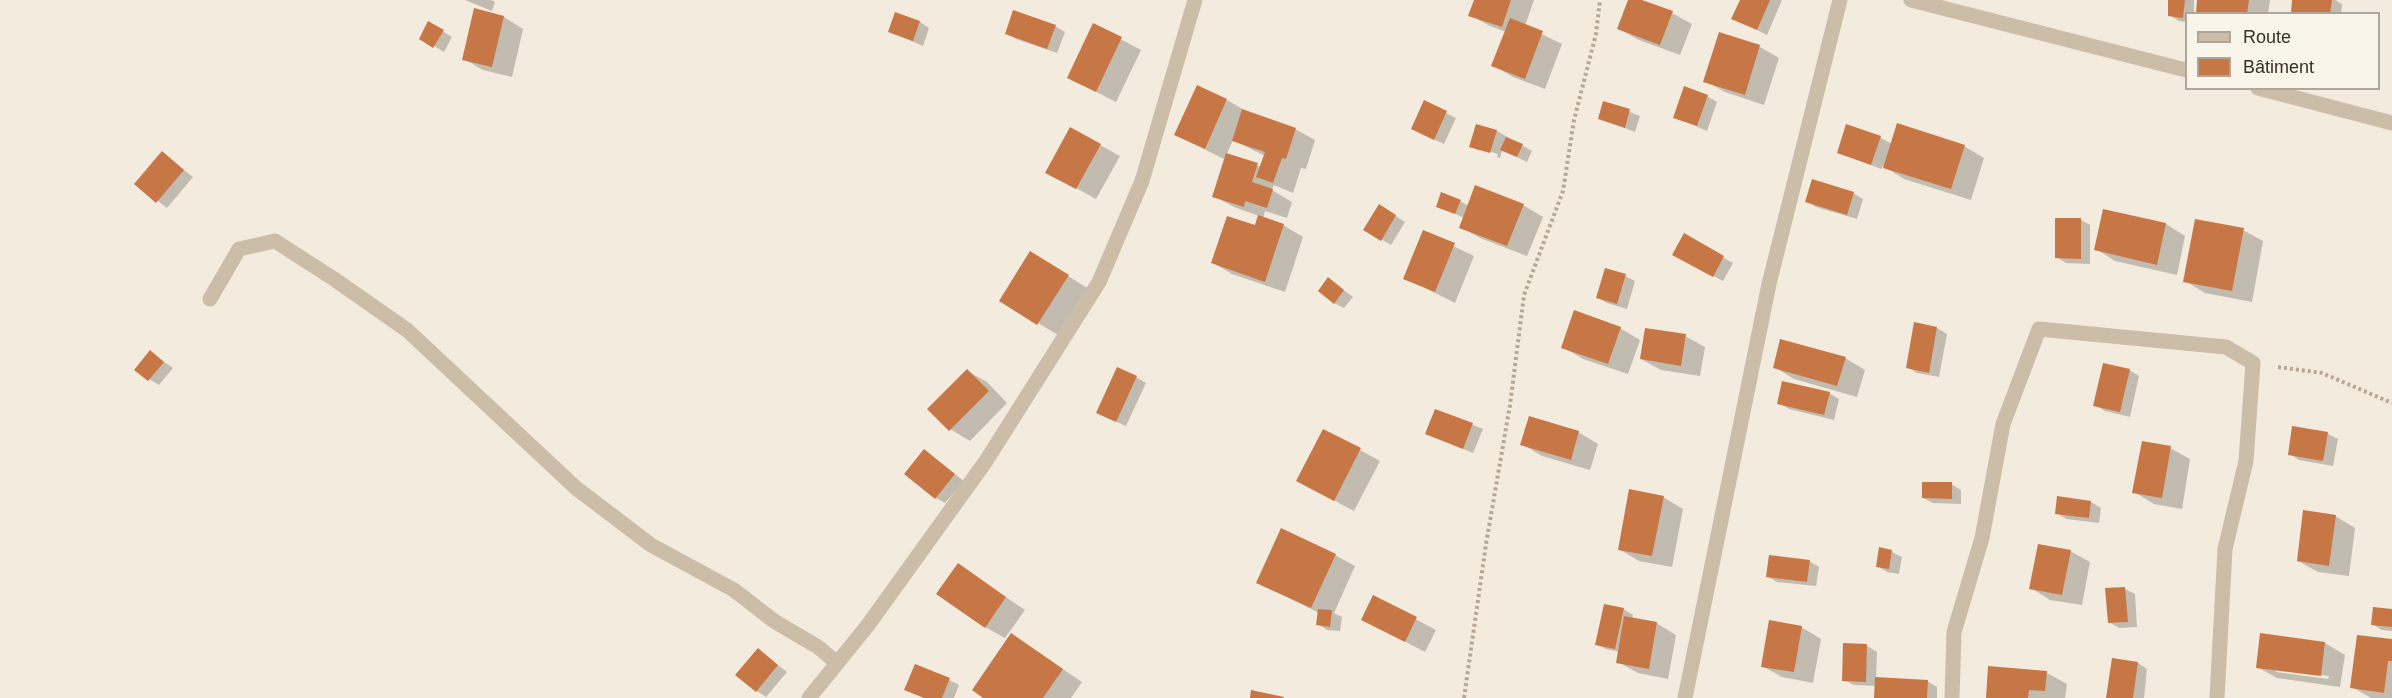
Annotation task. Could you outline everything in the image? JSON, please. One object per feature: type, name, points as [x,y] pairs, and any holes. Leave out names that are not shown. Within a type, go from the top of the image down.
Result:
[{"type":"street","points":[[809,698],[868,625],[986,462],[1099,282],[1142,181],[1195,0]]},
{"type":"street","points":[[1685,698],[1769,284],[1840,0]]},
{"type":"street","points":[[1911,0],[2185,69]]},
{"type":"street","points":[[2266,90],[2392,123]]},
{"type":"street","points":[[210,299],[240,249],[275,241],[407,330],[576,488],[642,538],[734,590],[774,621],[818,647],[837,663]]},
{"type":"street","points":[[1952,698],[1954,632],[1982,538],[2003,424],[2039,329],[2226,347],[2253,363],[2246,461],[2225,549],[2217,698]]},
{"type":"path","points":[[1464,698],[1486,544],[1510,405],[1524,295],[1563,191],[1574,120],[1596,34],[1600,0]]},
{"type":"path","points":[[2253,363],[2322,373],[2392,403]]},
{"type":"building","points":[[1474,0],[1511,0],[1502,27],[1468,16]]},
{"type":"building","points":[[1628,0],[1642,0],[1673,11],[1660,45],[1617,29]]},
{"type":"building","points":[[1740,0],[1770,0],[1757,30],[1731,19]]},
{"type":"building","points":[[2168,0],[2185,0],[2183,18],[2168,16]]},
{"type":"building","points":[[2197,0],[2249,0],[2247,12],[2196,12]]},
{"type":"building","points":[[2292,0],[2332,0],[2330,12],[2291,12]]},
{"type":"building","points":[[474,8],[504,16],[492,67],[462,60]]},
{"type":"building","points":[[1013,10],[1056,25],[1047,49],[1005,34]]},
{"type":"building","points":[[895,12],[920,21],[913,41],[888,32]]},
{"type":"building","points":[[1510,18],[1543,31],[1525,79],[1491,66]]},
{"type":"building","points":[[428,21],[444,30],[433,48],[419,39]]},
{"type":"building","points":[[1093,23],[1122,37],[1096,92],[1067,78]]},
{"type":"building","points":[[1719,32],[1760,45],[1745,95],[1703,82]]},
{"type":"building","points":[[1197,85],[1227,99],[1205,149],[1174,135]]},
{"type":"building","points":[[1684,86],[1708,95],[1697,126],[1673,118]]},
{"type":"building","points":[[1424,100],[1447,111],[1434,140],[1411,129]]},
{"type":"building","points":[[1603,101],[1630,109],[1625,128],[1598,119]]},
{"type":"building","points":[[1242,109],[1296,128],[1286,159],[1282,158],[1273,183],[1256,177],[1265,152],[1232,141]]},
{"type":"building","points":[[1897,123],[1965,145],[1951,189],[1883,168]]},
{"type":"building","points":[[1476,124],[1497,130],[1490,153],[1469,147]]},
{"type":"building","points":[[1846,124],[1881,136],[1871,165],[1837,153]]},
{"type":"building","points":[[1070,127],[1101,144],[1076,189],[1045,173]]},
{"type":"building","points":[[1506,137],[1523,144],[1517,157],[1500,150]]},
{"type":"building","points":[[162,151],[184,170],[156,203],[134,184]]},
{"type":"building","points":[[1226,153],[1258,163],[1252,182],[1273,189],[1267,208],[1245,201],[1244,207],[1212,197]]},
{"type":"building","points":[[1812,179],[1854,192],[1847,215],[1805,202]]},
{"type":"building","points":[[1475,185],[1524,204],[1507,246],[1459,228]]},
{"type":"building","points":[[1441,192],[1461,200],[1455,214],[1436,207]]},
{"type":"building","points":[[1379,204],[1396,215],[1381,241],[1363,230]]},
{"type":"building","points":[[2103,209],[2166,223],[2157,265],[2094,250]]},
{"type":"building","points":[[1258,215],[1284,224],[1265,282],[1211,263],[1227,216],[1255,225]]},
{"type":"building","points":[[2055,218],[2081,218],[2081,259],[2055,258]]},
{"type":"building","points":[[2195,219],[2244,228],[2232,291],[2183,282]]},
{"type":"building","points":[[1423,230],[1455,243],[1435,292],[1403,279]]},
{"type":"building","points":[[1684,233],[1724,256],[1713,277],[1672,255]]},
{"type":"building","points":[[1030,251],[1069,275],[1037,325],[999,301]]},
{"type":"building","points":[[1605,268],[1626,274],[1617,304],[1596,298]]},
{"type":"building","points":[[1328,277],[1344,290],[1334,304],[1318,291]]},
{"type":"building","points":[[1574,310],[1621,327],[1608,364],[1561,348]]},
{"type":"building","points":[[1914,322],[1937,327],[1929,373],[1906,368]]},
{"type":"building","points":[[1645,328],[1686,334],[1681,366],[1640,359]]},
{"type":"building","points":[[1780,339],[1846,357],[1837,386],[1773,368]]},
{"type":"building","points":[[150,350],[164,362],[148,381],[134,370]]},
{"type":"building","points":[[2103,363],[2130,369],[2120,412],[2093,406]]},
{"type":"building","points":[[1117,367],[1137,376],[1116,422],[1096,413]]},
{"type":"building","points":[[967,369],[989,391],[949,431],[927,409]]},
{"type":"building","points":[[1782,381],[1830,392],[1824,415],[1777,404]]},
{"type":"building","points":[[1435,409],[1473,423],[1463,449],[1425,434]]},
{"type":"building","points":[[1529,416],[1579,431],[1571,460],[1520,445]]},
{"type":"building","points":[[2292,426],[2328,432],[2323,461],[2288,455]]},
{"type":"building","points":[[1323,429],[1361,448],[1334,501],[1296,481]]},
{"type":"building","points":[[2142,441],[2171,446],[2162,498],[2132,493]]},
{"type":"building","points":[[924,449],[955,474],[935,499],[904,474]]},
{"type":"building","points":[[1922,482],[1952,482],[1952,499],[1922,498]]},
{"type":"building","points":[[1629,489],[1664,496],[1652,556],[1618,550]]},
{"type":"building","points":[[2057,496],[2091,501],[2089,518],[2055,514]]},
{"type":"building","points":[[2303,510],[2336,515],[2329,566],[2297,561]]},
{"type":"building","points":[[1281,528],[1336,554],[1311,608],[1256,583]]},
{"type":"building","points":[[2038,544],[2071,550],[2062,595],[2029,589]]},
{"type":"building","points":[[1879,547],[1892,550],[1889,569],[1876,567]]},
{"type":"building","points":[[1769,555],[1810,560],[1807,582],[1766,577]]},
{"type":"building","points":[[958,563],[1006,597],[985,628],[936,594]]},
{"type":"building","points":[[2125,587],[2128,622],[2108,623],[2105,588]]},
{"type":"building","points":[[1373,595],[1417,617],[1405,642],[1361,620]]},
{"type":"building","points":[[1604,604],[1624,608],[1615,649],[1595,645]]},
{"type":"building","points":[[2373,607],[2392,609],[2392,627],[2371,625]]},
{"type":"building","points":[[1318,609],[1332,610],[1330,627],[1316,625]]},
{"type":"building","points":[[1624,616],[1657,622],[1649,669],[1616,663]]},
{"type":"building","points":[[1769,620],[1802,626],[1794,672],[1761,667]]},
{"type":"building","points":[[1011,633],[1063,669],[1043,698],[983,698],[972,690]]},
{"type":"building","points":[[2260,633],[2325,642],[2321,676],[2256,668]]},
{"type":"building","points":[[2357,635],[2392,639],[2392,661],[2388,661],[2384,693],[2350,688]]},
{"type":"building","points":[[1843,643],[1867,644],[1866,682],[1842,681]]},
{"type":"building","points":[[758,648],[778,665],[756,692],[735,675]]},
{"type":"building","points":[[2112,658],[2138,662],[2133,698],[2106,698]]},
{"type":"building","points":[[915,664],[950,678],[942,698],[924,698],[904,690]]},
{"type":"building","points":[[1988,666],[2047,671],[2045,691],[2029,690],[2028,698],[1986,698]]},
{"type":"building","points":[[1875,677],[1928,680],[1927,698],[1874,698]]},
{"type":"building","points":[[1251,690],[1284,697],[1284,698],[1250,698]]}]
